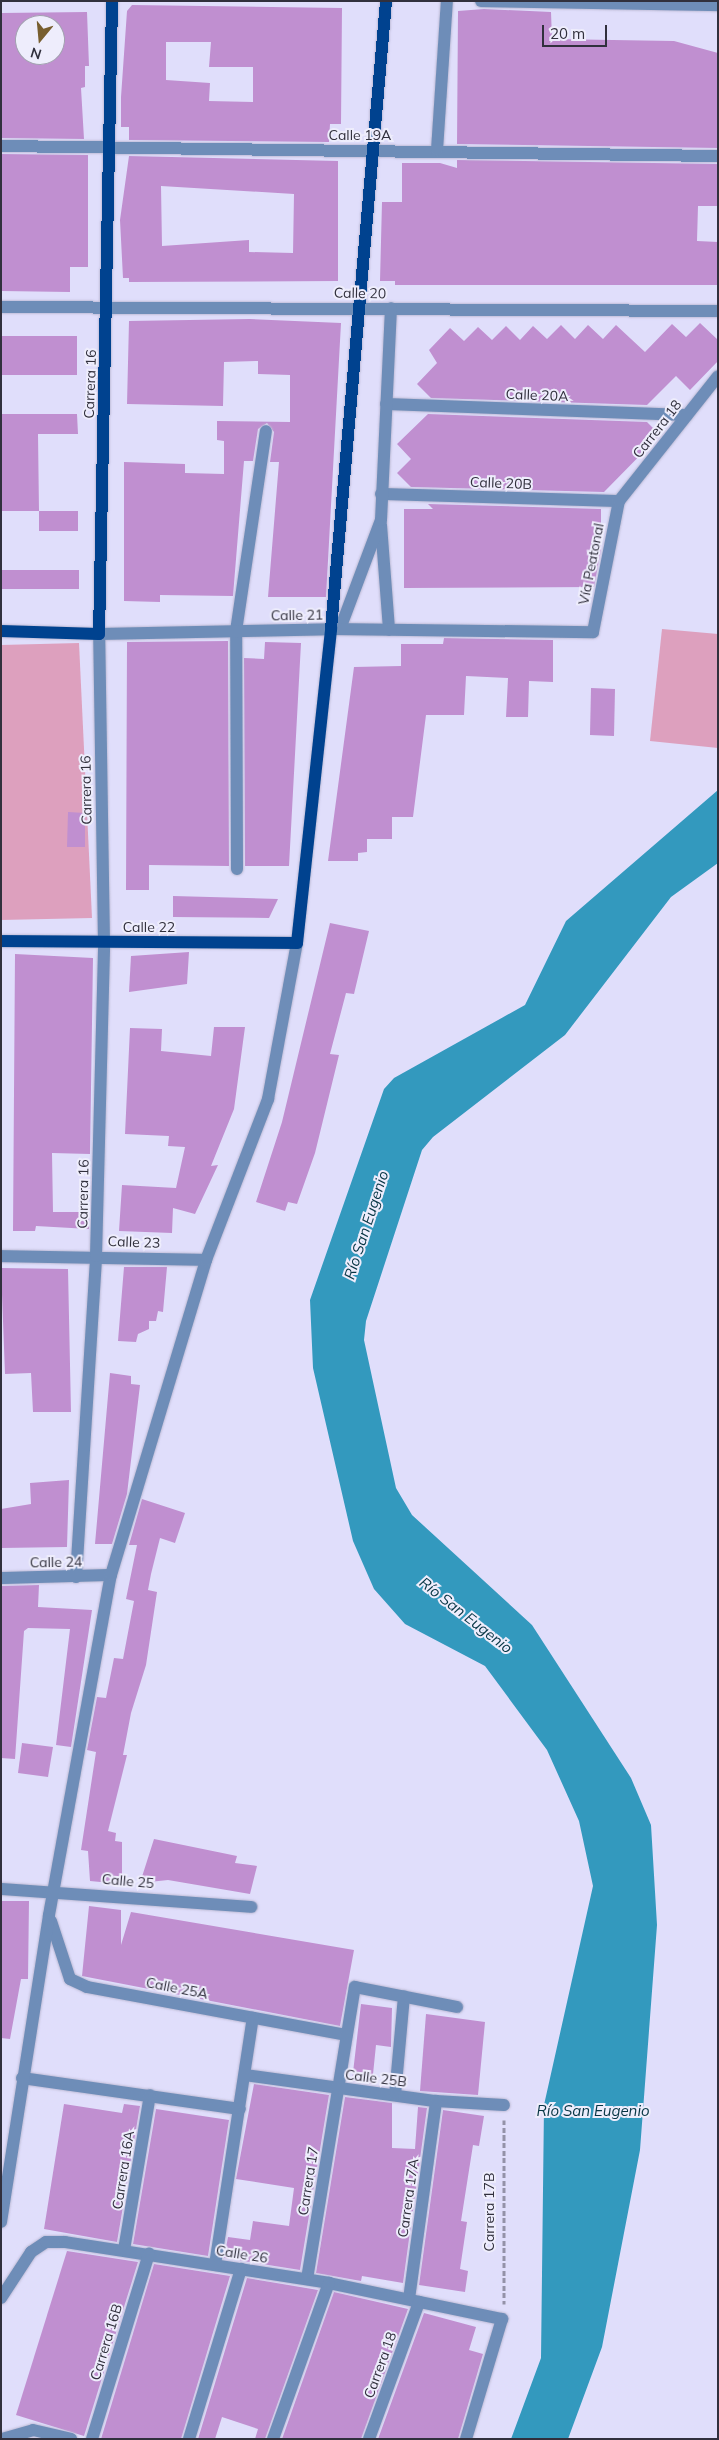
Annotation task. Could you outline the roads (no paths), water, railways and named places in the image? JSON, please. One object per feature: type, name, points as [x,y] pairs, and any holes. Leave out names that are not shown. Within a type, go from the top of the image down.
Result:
[{"type":"main road","name":"Carrera 16","points":[[99,634],[112,1]]},
{"type":"main road","points":[[298,943],[336,629],[386,1]]},
{"type":"main road","name":"Calle 21","points":[[1,631],[99,634]]},
{"type":"main road","name":"Calle 22","points":[[1,942],[298,943]]},
{"type":"street","points":[[437,150],[447,1]]},
{"type":"street","points":[[481,1],[718,5]]},
{"type":"street","name":"Calle 19A","points":[[1,146],[110,150],[437,150],[718,156]]},
{"type":"street","name":"Calle 20","points":[[1,307],[361,307],[718,311]]},
{"type":"street","points":[[389,630],[380,520],[391,308]]},
{"type":"street","name":"Carrera 18","points":[[619,501],[718,376]]},
{"type":"street","name":"Calle 20A","points":[[386,404],[687,415]]},
{"type":"street","points":[[238,869],[236,631],[266,431]]},
{"type":"street","name":"Calle 20B","points":[[381,494],[619,501]]},
{"type":"street","name":"Vía Peatonal","points":[[593,632],[619,501]]},
{"type":"street","points":[[336,629],[380,520]]},
{"type":"street","name":"Calle 21","points":[[99,634],[336,629],[593,632]]},
{"type":"street","name":"Carrera 16","points":[[76,1577],[96,1256],[104,942],[99,634]]},
{"type":"street","points":[[1,2222],[49,1915],[111,1575],[206,1260],[268,1099],[298,943]]},
{"type":"street","name":"Calle 23","points":[[1,1256],[96,1256],[206,1260]]},
{"type":"street","name":"Calle 24","points":[[1,1578],[111,1575]]},
{"type":"street","name":"Calle 25","points":[[1,1889],[54,1889],[251,1906]]},
{"type":"street","name":"Calle 25A","points":[[49,1915],[70,1979],[87,1987],[347,2035]]},
{"type":"street","name":"Carrera 17","points":[[307,2279],[355,1987],[404,1996]]},
{"type":"street","points":[[395,2095],[404,1996],[457,2007]]},
{"type":"street","points":[[214,2265],[253,2018]]},
{"type":"street","name":"Calle 25B","points":[[245,2075],[436,2101],[504,2105]]},
{"type":"street","points":[[22,2078],[150,2094],[240,2109]]},
{"type":"street","name":"Carrera 16A","points":[[124,2250],[150,2094]]},
{"type":"street","name":"Carrera 17A","points":[[414,2300],[436,2101]]},
{"type":"street","name":"Calle 26","points":[[1,2298],[31,2252],[46,2242],[124,2250],[307,2279],[502,2320],[466,2439]]},
{"type":"street","name":"Carrera 16B","points":[[92,2439],[148,2254]]},
{"type":"street","points":[[189,2439],[241,2270]]},
{"type":"street","points":[[273,2439],[329,2283]]},
{"type":"street","name":"Carrera 18","points":[[369,2439],[414,2300]]},
{"type":"street","points":[[2,2439],[33,2430],[71,2439]]},
{"type":"water","name":"Río San Eugenio","points":[[718,790],[718,863],[671,897],[565,1035],[433,1137],[422,1150],[366,1321],[364,1340],[396,1488],[412,1515],[532,1625],[631,1778],[651,1825],[657,1925],[640,2150],[602,2347],[568,2439],[511,2439],[541,2358],[544,2105],[593,1886],[579,1821],[547,1750],[485,1666],[405,1624],[374,1589],[353,1541],[313,1368],[310,1300],[384,1089],[394,1078],[525,1005],[566,921]]}]
